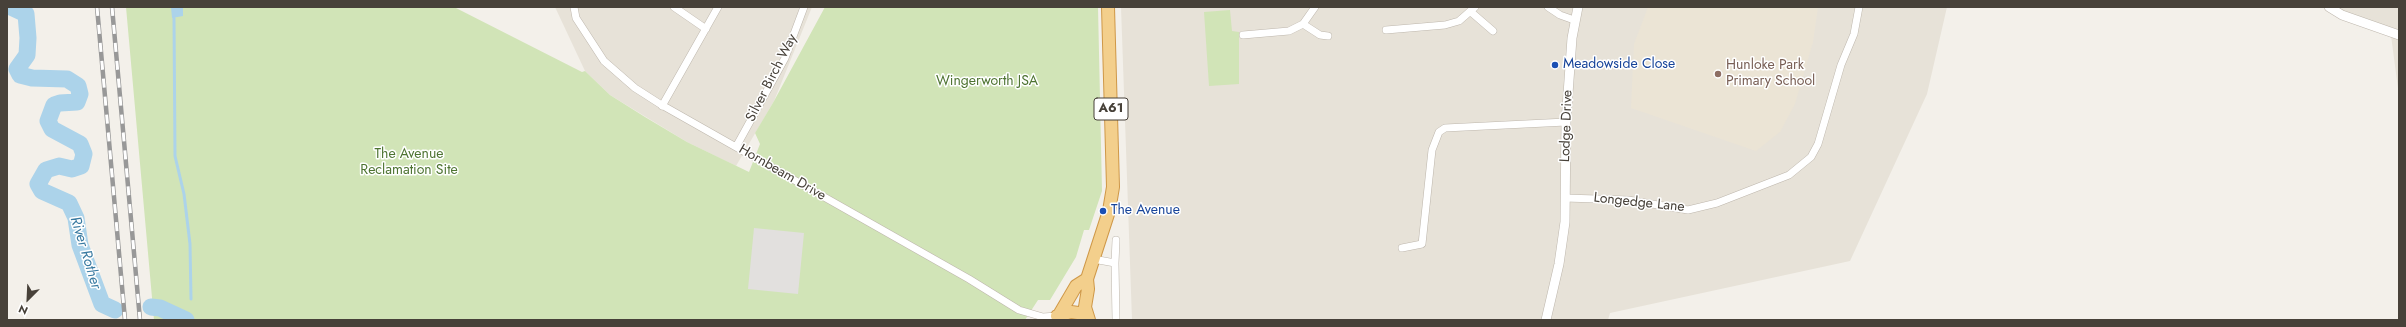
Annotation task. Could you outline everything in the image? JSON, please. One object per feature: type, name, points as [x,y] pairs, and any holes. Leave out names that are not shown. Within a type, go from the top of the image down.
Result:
[{"type":"highway","name":"A61","points":[[1088,320],[1085,307],[1088,289],[1087,279],[1109,211],[1113,187],[1108,7]]},
{"type":"highway","points":[[1056,317],[1076,286],[1087,279]]},
{"type":"highway","points":[[1056,317],[1071,312],[1078,313],[1088,320]]},
{"type":"street","name":"Hornbeam Drive","points":[[574,7],[576,18],[604,60],[635,88],[662,106],[969,278],[1019,310],[1043,317],[1056,317]]},
{"type":"street","points":[[674,7],[706,29]]},
{"type":"street","points":[[662,106],[718,7]]},
{"type":"street","name":"Silver Birch Way","points":[[736,147],[785,58],[804,7]]},
{"type":"street","points":[[1243,35],[1289,31],[1303,24],[1315,7]]},
{"type":"street","points":[[1548,7],[1560,15],[1574,20]]},
{"type":"street","name":"Lodge Drive","points":[[1565,198],[1566,122],[1574,20],[1578,7]]},
{"type":"street","name":"Longedge Lane","points":[[1565,198],[1628,200],[1688,210],[1717,203],[1788,175],[1811,157],[1818,144],[1842,65],[1854,34],[1859,7]]},
{"type":"street","points":[[2329,7],[2342,15],[2399,35]]},
{"type":"street","points":[[1386,30],[1445,25],[1459,21],[1473,10],[1494,31]]},
{"type":"street","points":[[1303,24],[1320,35],[1328,36]]},
{"type":"street","points":[[1402,248],[1422,244],[1432,150],[1439,132],[1445,128],[1566,122]]},
{"type":"street","points":[[1546,320],[1559,264],[1565,198]]},
{"type":"street","points":[[1116,240],[1116,320]]},
{"type":"street","points":[[1093,259],[1115,263]]},
{"type":"street","name":"Hornbeam Drive","points":[[1019,310],[1026,320]]},
{"type":"shaded area","points":[[555,7],[812,7],[774,101],[736,166],[687,142],[610,95],[585,71]]},
{"type":"shaded area","points":[[1121,7],[1947,7],[1927,94],[1850,261],[1610,313],[1608,320],[1132,320]]},
{"type":"shaded area","name":"Hunloke Park Primary School","points":[[1648,7],[1818,7],[1813,42],[1795,104],[1780,132],[1756,151],[1631,108],[1634,44]]},
{"type":"shaded area","points":[[2335,7],[2399,7],[2399,96],[2390,28],[2358,19]]},
{"type":"shaded area","points":[[754,228],[804,233],[798,294],[748,289]]},
{"type":"green space","name":"The Avenue Reclamation Site","points":[[126,7],[454,7],[582,72],[585,71],[610,95],[645,117],[687,142],[749,172],[760,144],[755,133],[825,7],[1098,7],[1102,191],[1089,230],[1084,230],[1076,257],[1050,300],[1038,300],[1025,320],[154,320]]},
{"type":"green space","points":[[1230,10],[1232,31],[1239,32],[1239,84],[1209,86],[1204,12]]},
{"type":"water","points":[[171,7],[183,7],[183,16],[172,18]]},
{"type":"waterway","name":"River Rother","points":[[11,7],[26,14],[28,38],[27,55],[17,69],[20,75],[32,78],[67,79],[78,86],[80,94],[77,102],[60,103],[54,105],[48,121],[52,129],[80,144],[84,154],[81,166],[72,169],[59,166],[46,170],[38,184],[42,191],[69,203],[76,218],[80,245],[102,304],[115,310]]},
{"type":"waterway","points":[[174,18],[175,156],[184,194],[190,244],[191,299]]},
{"type":"waterway","name":"River Rother","points":[[151,307],[160,308],[186,320]]},
{"type":"railway","points":[[97,7],[125,320]]},
{"type":"railway","points":[[112,7],[140,320]]},
{"type":"place","name":"Meadowside Close","points":[[1555,65]]},
{"type":"place","name":"Hunloke Park Primary School","points":[[1718,74]]},
{"type":"place","name":"The Avenue","points":[[1103,211]]},
{"type":"park label","name":"Wingerworth JSA","points":[[987,82]]}]
